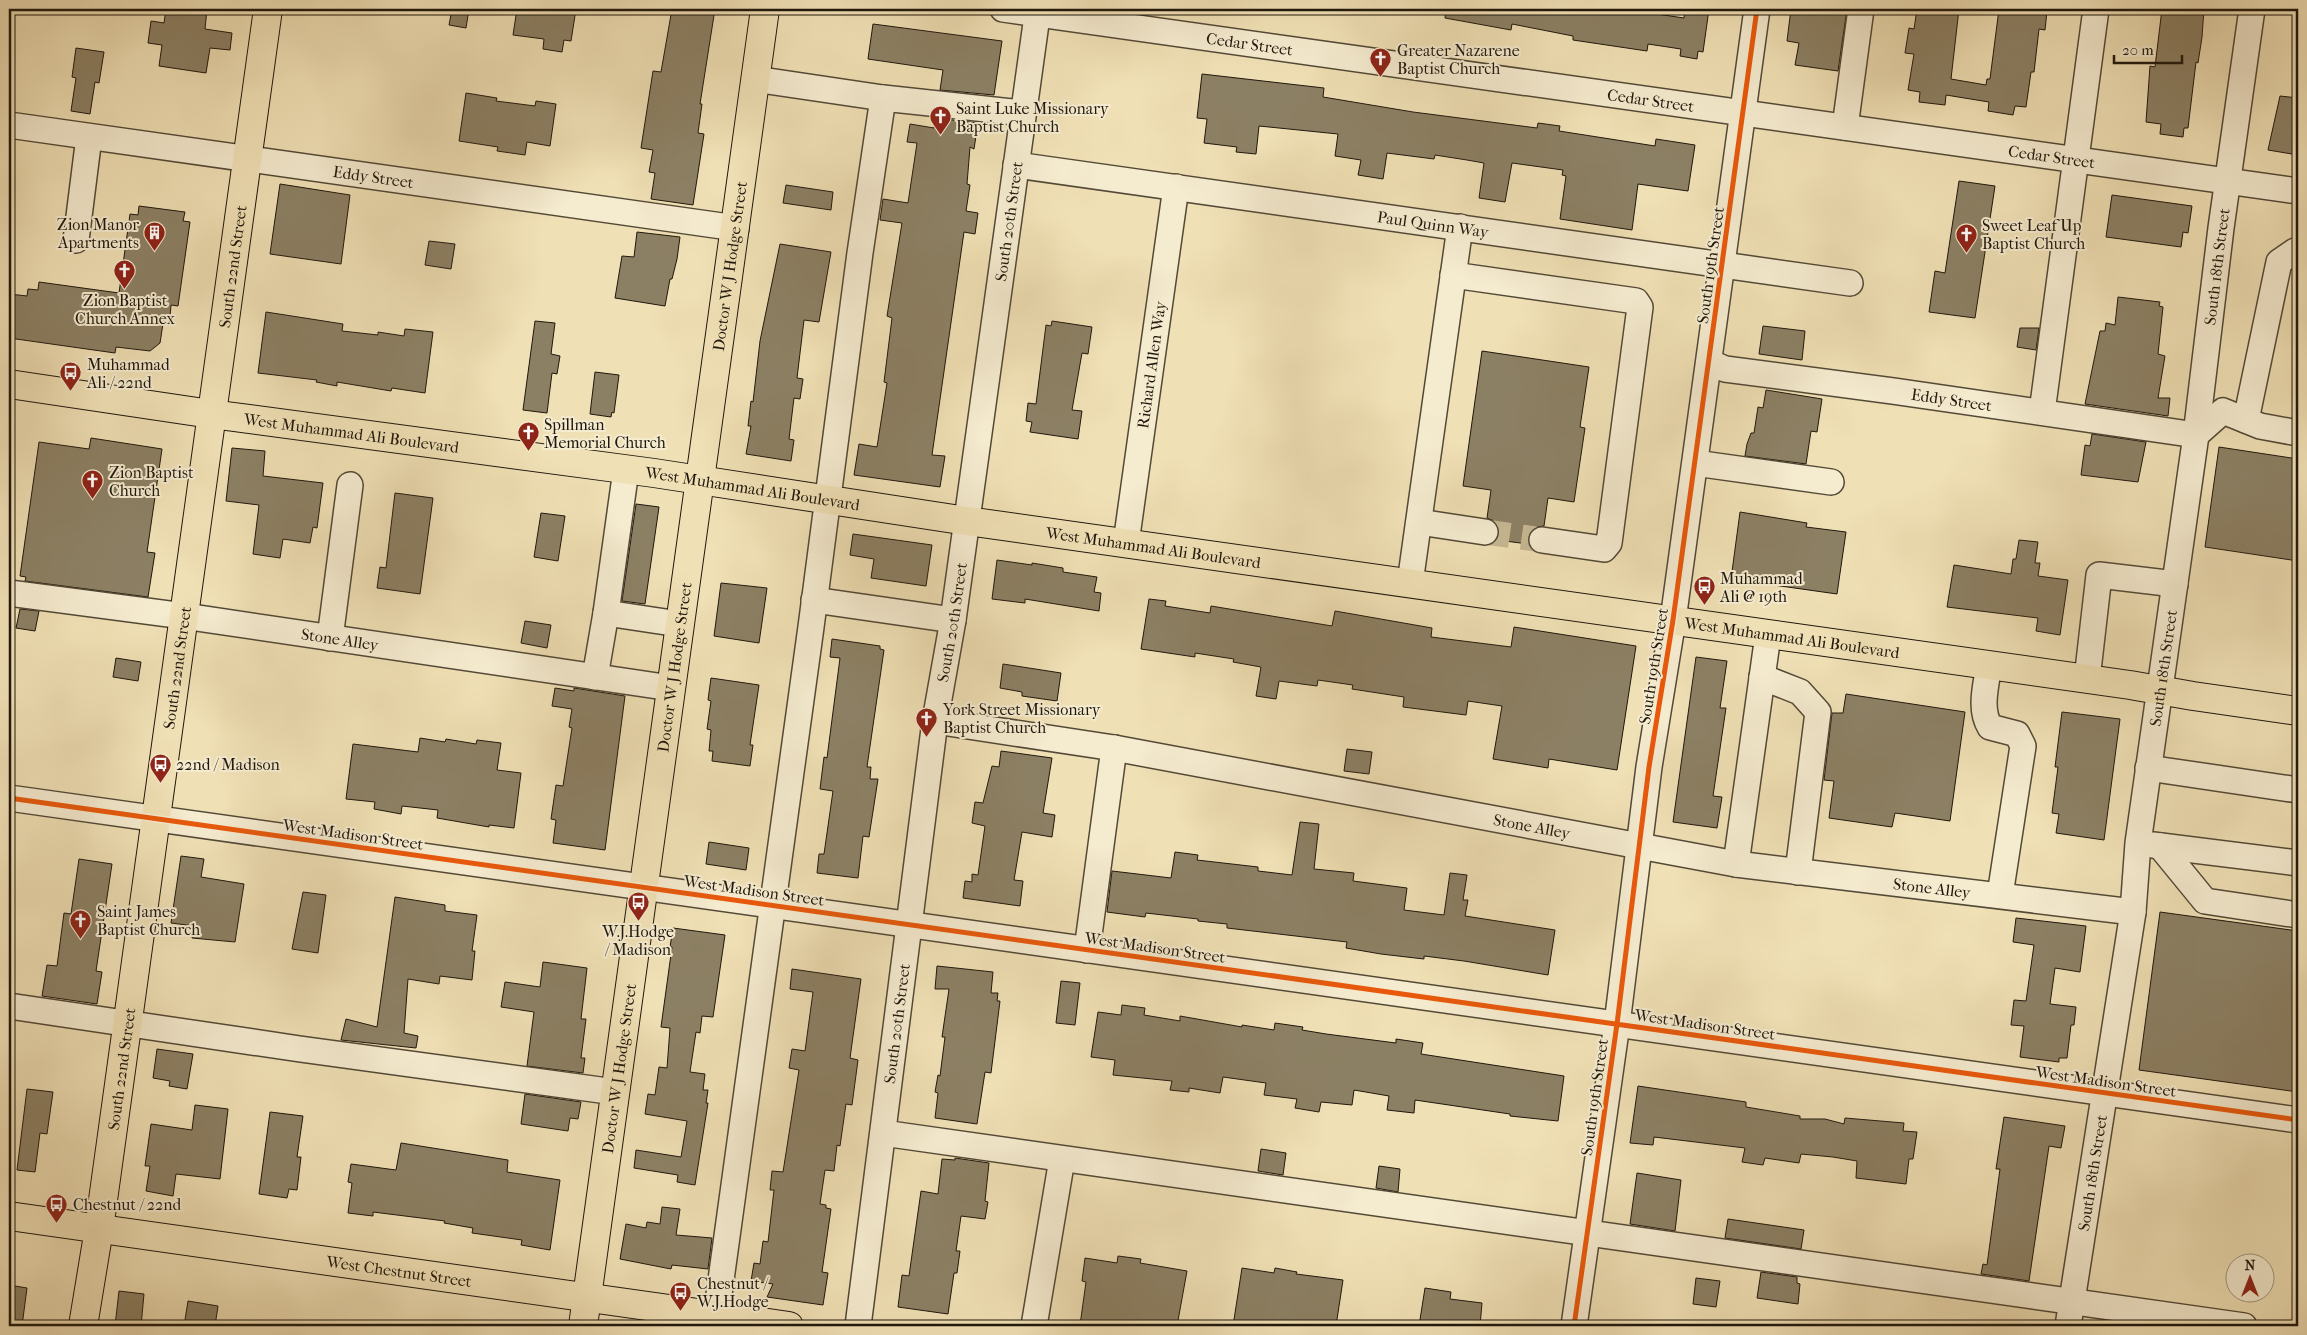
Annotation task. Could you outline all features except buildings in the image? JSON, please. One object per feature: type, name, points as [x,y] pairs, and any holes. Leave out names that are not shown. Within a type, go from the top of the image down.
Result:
[{"type":"main road","name":"South 22nd Street","points":[[83,1326],[99,1229],[268,9]]},
{"type":"main road","name":"Doctor W J Hodge Street","points":[[583,1326],[765,9]]},
{"type":"main road","name":"West Muhammad Ali Boulevard","points":[[9,384],[2087,678],[2298,711]]},
{"type":"main road","name":"West Chestnut Street","points":[[9,1216],[789,1326]]},
{"type":"street","name":"Cedar Street","points":[[1003,9],[1037,11],[2298,191]]},
{"type":"street","name":"South 19th Street","points":[[1574,1326],[1617,1024],[1649,767],[1673,620],[1757,9]]},
{"type":"street","points":[[1846,127],[1861,9]]},
{"type":"street","points":[[2042,412],[2096,9]]},
{"type":"street","name":"South 18th Street","points":[[2068,1326],[2132,912],[2149,844],[2148,768],[2196,435],[2252,9]]},
{"type":"street","name":"South 20th Street","points":[[858,1326],[935,722],[968,521],[1037,11]]},
{"type":"street","points":[[755,79],[883,98],[1023,114]]},
{"type":"street","points":[[716,1316],[860,253],[883,98]]},
{"type":"street","name":"Eddy Street","points":[[9,125],[736,228]]},
{"type":"street","points":[[76,240],[89,137]]},
{"type":"street","name":"Paul Quinn Way","points":[[1016,165],[1850,283]]},
{"type":"street","name":"Richard Allen Way","points":[[1126,543],[1176,187]]},
{"type":"street","points":[[1410,583],[1460,227]]},
{"type":"street","points":[[2246,420],[2279,262],[2298,252]]},
{"type":"street","points":[[1453,275],[1636,302],[1640,307],[1609,543],[1604,549],[1542,540]]},
{"type":"street","name":"Eddy Street","points":[[1709,362],[1725,369],[2196,435]]},
{"type":"street","points":[[2196,435],[2223,412],[2260,426],[2298,433]]},
{"type":"street","points":[[1695,463],[1831,482]]},
{"type":"street","points":[[595,677],[626,470]]},
{"type":"street","points":[[330,638],[350,485]]},
{"type":"street","points":[[1419,522],[1485,532]]},
{"type":"street","points":[[2087,678],[2099,575],[2175,584]]},
{"type":"street","name":"Stone Alley","points":[[9,593],[184,616],[671,688]]},
{"type":"street","points":[[814,600],[953,620]]},
{"type":"street","points":[[606,612],[679,624]]},
{"type":"street","points":[[1736,864],[1768,634]]},
{"type":"street","points":[[1989,665],[1984,708],[1986,719],[1990,727],[2017,734],[2023,746],[2000,895]]},
{"type":"street","points":[[1762,677],[1800,692],[1818,712],[1798,872]]},
{"type":"street","name":"Stone Alley","points":[[935,722],[1114,748],[1640,848],[1736,864],[2132,912]]},
{"type":"street","points":[[1087,950],[1114,748]]},
{"type":"street","points":[[2148,768],[2298,790]]},
{"type":"street","name":"West Madison Street","points":[[9,798],[2298,1120]]},
{"type":"street","points":[[2149,844],[2298,863]]},
{"type":"street","points":[[2149,844],[2205,901],[2298,915]]},
{"type":"street","points":[[9,1006],[615,1092]]},
{"type":"street","points":[[883,1133],[2244,1326]]},
{"type":"street","points":[[1034,1326],[1062,1159]]},
{"type":"tunnel","points":[[1485,532],[1542,540]]},
{"type":"cycle path","points":[[1574,1326],[1617,1024],[1649,767],[1673,620],[1757,9]]},
{"type":"cycle path","points":[[9,798],[2298,1120]]},
{"type":"place","name":"Greater Nazarene Baptist Church","points":[[1381,78]]},
{"type":"place","name":"Saint Luke Missionary Baptist Church","points":[[940,136]]},
{"type":"place","name":"Zion Manor Apartments","points":[[155,252]]},
{"type":"place","name":"Sweet Leaf Up Baptist Church","points":[[1966,253]]},
{"type":"place","name":"Zion Baptist Church Annex","points":[[125,290]]},
{"type":"place","name":"Muhammad Ali / 22nd","points":[[71,392]]},
{"type":"place","name":"Spillman Memorial Church","points":[[528,452]]},
{"type":"place","name":"Zion Baptist Church","points":[[93,500]]},
{"type":"place","name":"Muhammad Ali @ 19th","points":[[1704,606]]},
{"type":"place","name":"York Street Missionary Baptist Church","points":[[927,737]]},
{"type":"place","name":"22nd / Madison","points":[[160,783]]},
{"type":"place","name":"W.J.Hodge / Madison","points":[[638,921]]},
{"type":"place","name":"Saint James Baptist Church","points":[[81,939]]},
{"type":"place","name":"Chestnut / 22nd","points":[[57,1223]]},
{"type":"place","name":"Chestnut / W.J.Hodge","points":[[681,1311]]}]
